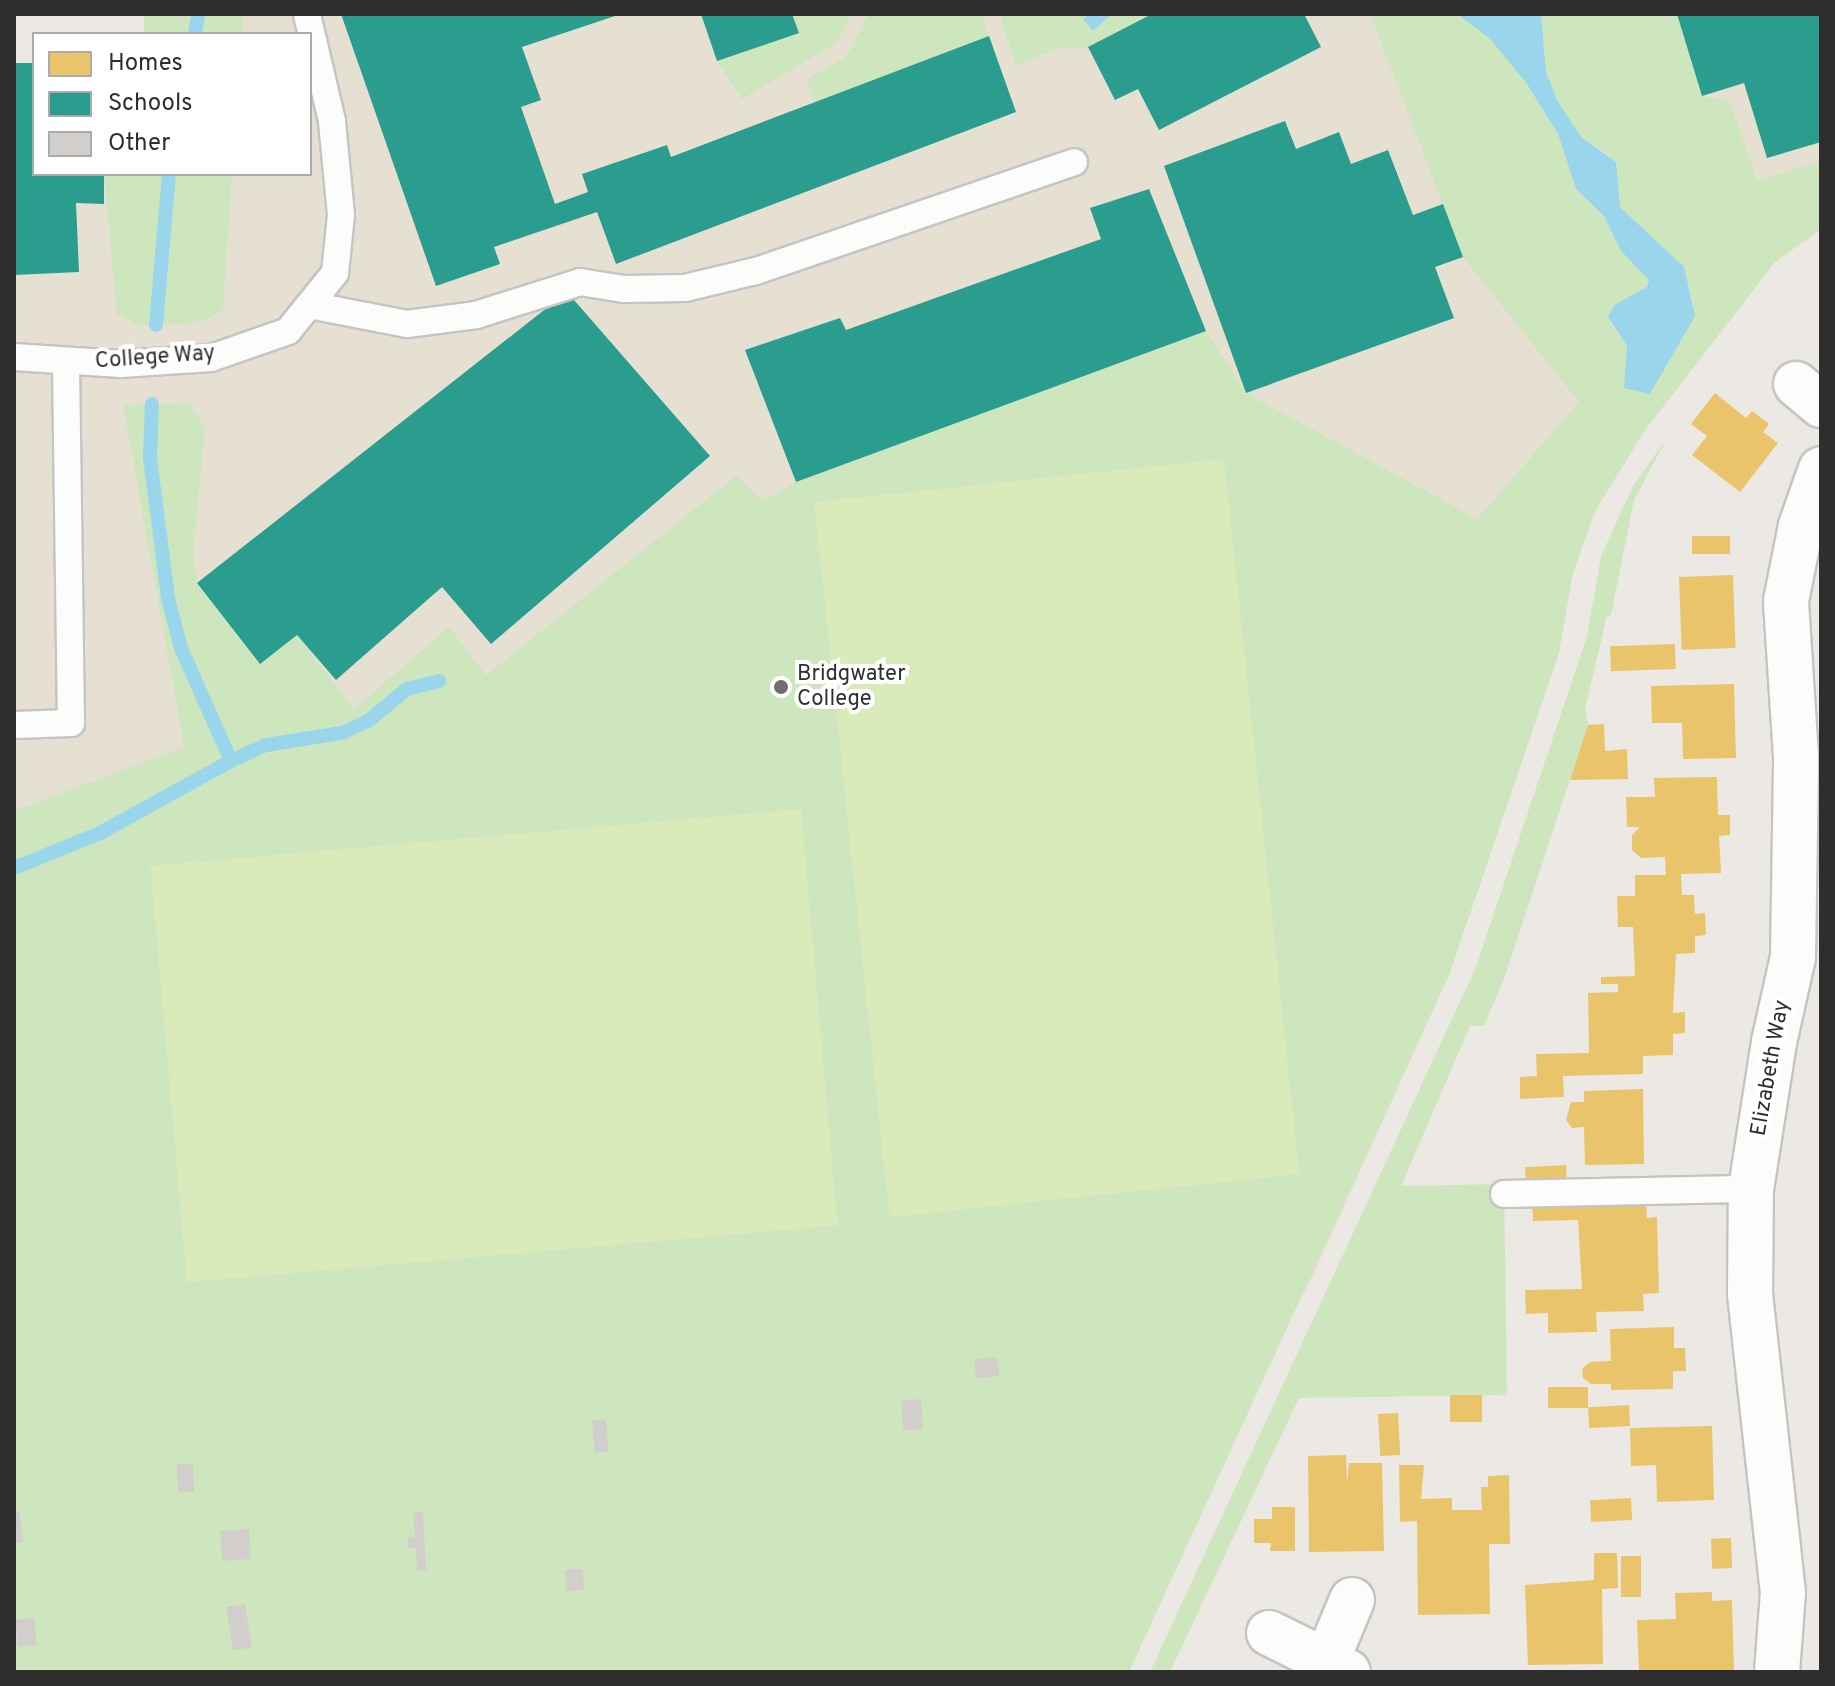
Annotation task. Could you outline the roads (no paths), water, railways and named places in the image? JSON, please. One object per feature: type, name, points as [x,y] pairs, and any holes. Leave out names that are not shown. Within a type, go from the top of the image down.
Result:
[{"type":"street","name":"Elizabeth Way","points":[[1777,1672],[1783,1593],[1750,1294],[1751,1189],[1774,1042],[1807,958],[1786,601],[1801,526],[1821,469]]},
{"type":"street","points":[[1269,1633],[1338,1666],[1352,1600]]},
{"type":"lane","name":"College Way","points":[[14,357],[66,363],[211,358],[288,331],[335,273],[341,215],[332,121],[312,35]]},
{"type":"lane","points":[[309,305],[407,324],[476,315],[580,282],[624,289],[685,288],[756,271],[1074,162]]},
{"type":"lane","points":[[14,725],[71,723],[66,363]]},
{"type":"lane","points":[[1504,1194],[1751,1189]]},
{"type":"water","points":[[1090,14],[1112,14],[1093,31],[1083,19]]},
{"type":"water","points":[[1457,14],[1541,14],[1546,72],[1557,100],[1581,137],[1616,162],[1620,207],[1684,267],[1695,316],[1650,394],[1624,388],[1627,346],[1608,317],[1614,305],[1647,287],[1649,280],[1621,251],[1604,216],[1576,189],[1558,134],[1525,81],[1490,39]]},
{"type":"waterway","points":[[195,32],[198,14]]},
{"type":"waterway","points":[[156,325],[169,176]]},
{"type":"waterway","points":[[14,868],[100,833],[231,761],[181,648],[168,598],[150,458],[152,404]]},
{"type":"waterway","points":[[231,761],[266,745],[342,733],[368,721],[407,689],[439,681]]},
{"type":"place","name":"Bridgwater College","points":[[781,687]]}]
